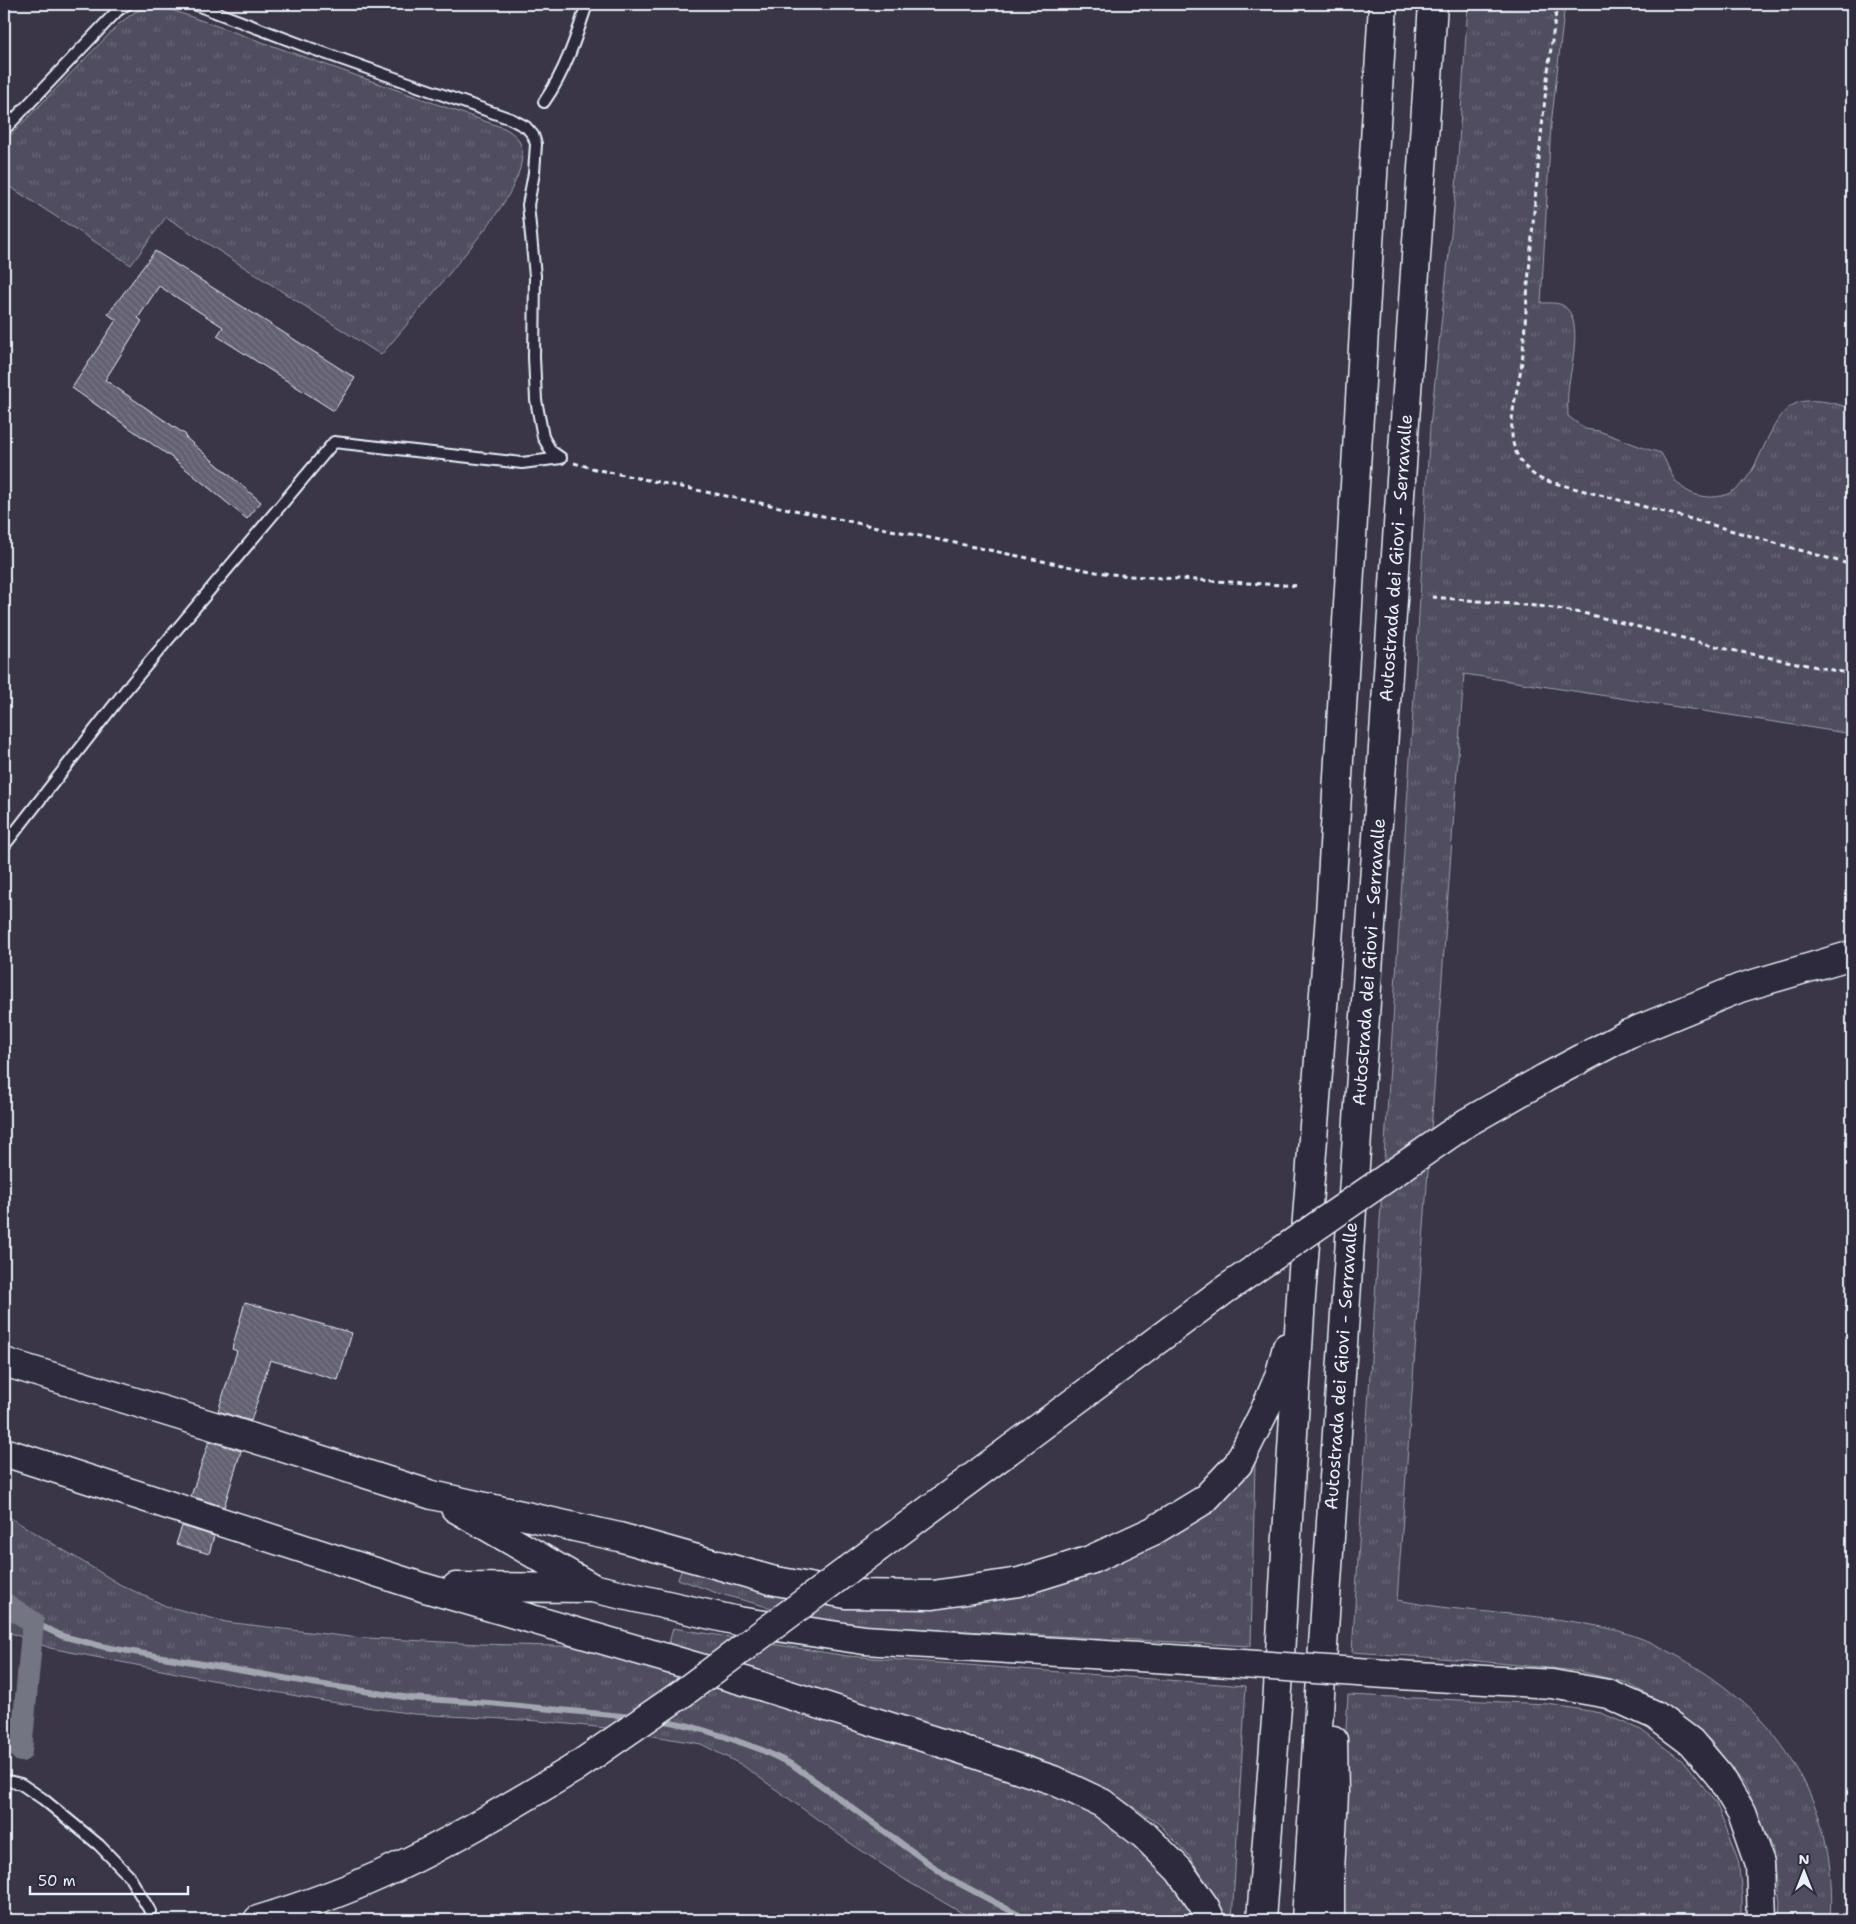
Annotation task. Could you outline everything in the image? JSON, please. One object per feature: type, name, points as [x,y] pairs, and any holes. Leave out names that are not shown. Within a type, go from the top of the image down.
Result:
[{"type":"main road","points":[[1368,4],[1376,108]]},
{"type":"main road","points":[[1261,1920],[1277,1706],[1301,1297],[1330,904],[1376,108],[1384,4]]},
{"type":"main road","name":"Autostrada dei Giovi - Serravalle","points":[[1306,1920],[1433,4]]},
{"type":"main road","points":[[258,1920],[313,1903],[393,1869],[497,1814],[573,1769],[680,1695],[1223,1291],[1466,1124],[1545,1078],[1628,1034],[1740,988],[1852,955]]},
{"type":"main road","points":[[4,1362],[432,1495],[619,1537],[771,1580],[846,1594],[933,1595],[1019,1582],[1099,1556],[1153,1531],[1204,1500],[1238,1464],[1264,1412],[1279,1377],[1301,1297]]},
{"type":"main road","points":[[4,1452],[422,1587],[748,1682],[1053,1780],[1102,1803],[1144,1835],[1179,1870],[1205,1907],[1211,1920]]},
{"type":"main road","points":[[432,1495],[592,1588]]},
{"type":"main road","points":[[1327,1582],[1334,1793],[1330,1871],[1330,1920]]},
{"type":"main road","points":[[422,1587],[592,1588],[738,1621],[864,1640],[1552,1684],[1608,1694],[1656,1715],[1690,1742],[1719,1775],[1742,1813],[1760,1864],[1762,1920]]},
{"type":"lane","points":[[4,130],[117,11],[127,4]]},
{"type":"lane","points":[[194,4],[310,48],[511,119],[526,127],[533,135],[536,144],[536,156],[528,205],[535,276],[534,357],[536,400],[543,437],[551,451],[560,458]]},
{"type":"lane","points":[[544,102],[568,60],[588,4]]},
{"type":"lane","points":[[4,846],[125,691],[334,442],[503,462],[522,463],[560,458]]},
{"type":"lane","points":[[4,1780],[21,1784],[43,1799],[99,1846],[129,1876],[150,1911]]},
{"type":"path","points":[[1557,4],[1537,175],[1523,355],[1512,435],[1515,452],[1524,465],[1543,480],[1695,520],[1852,565]]},
{"type":"path","points":[[560,458],[599,470],[1096,572],[1128,576],[1299,586]]},
{"type":"path","points":[[1432,597],[1547,607],[1587,614],[1730,650],[1852,674]]},
{"type":"green space","points":[[1468,4],[1565,4],[1551,125],[1541,303],[1556,303],[1564,306],[1570,313],[1574,323],[1575,335],[1568,396],[1568,416],[1585,429],[1599,431],[1661,453],[1678,484],[1690,492],[1708,497],[1725,495],[1739,487],[1749,475],[1781,415],[1793,405],[1799,402],[1814,401],[1831,403],[1852,409],[1852,734],[1464,674],[1397,1600],[1423,1605],[1555,1619],[1619,1631],[1655,1644],[1699,1669],[1731,1692],[1758,1717],[1782,1745],[1801,1776],[1816,1809],[1826,1844],[1831,1881],[1831,1920],[1779,1920],[1780,1903],[1773,1851],[1746,1786],[1710,1740],[1674,1710],[1627,1683],[1578,1671],[1468,1660],[1352,1652],[1430,426],[1456,188]]},
{"type":"green space","points":[[149,7],[169,9],[504,128],[517,138],[522,149],[520,168],[506,200],[472,245],[381,355],[166,217],[131,265],[4,183],[4,142],[120,23],[135,12]]},
{"type":"green space","points":[[1255,1462],[1251,1646],[869,1626],[808,1618],[717,1593],[678,1579],[684,1564],[846,1603],[1100,1567],[1168,1539],[1213,1508]]},
{"type":"green space","points":[[4,1514],[121,1585],[166,1606],[226,1622],[350,1637],[480,1644],[592,1647],[748,1694],[1084,1804],[1160,1864],[1190,1903],[1195,1920],[974,1920],[907,1881],[853,1845],[742,1765],[701,1744],[606,1728],[539,1721],[414,1714],[324,1701],[50,1648],[11,1633],[4,1622]]},
{"type":"green space","points":[[673,1628],[847,1656],[1246,1686],[1232,1920],[1226,1920],[1215,1897],[1190,1857],[1159,1824],[1112,1793],[1037,1761],[837,1699],[669,1643]]},
{"type":"green space","points":[[1348,1695],[1548,1704],[1601,1713],[1641,1730],[1684,1762],[1716,1803],[1738,1857],[1742,1920],[1340,1920],[1336,1898]]},
{"type":"building","points":[[155,251],[355,378],[334,411],[217,336],[223,327],[159,286],[138,318],[142,321],[105,380],[186,435],[185,437],[261,502],[247,519],[171,457],[72,388],[116,320],[108,314]]},
{"type":"building","points":[[245,1302],[352,1333],[338,1380],[270,1360],[251,1421],[218,1411],[237,1351],[232,1349]]},
{"type":"building","points":[[209,1441],[241,1451],[224,1507],[191,1496]]},
{"type":"building","points":[[182,1526],[214,1536],[209,1554],[176,1544]]},
{"type":"waterway","points":[[4,1603],[33,1622],[21,1751]]},
{"type":"waterway","points":[[33,1622],[62,1636],[105,1647],[318,1684],[410,1698],[489,1703],[632,1717]]},
{"type":"waterway","points":[[660,1720],[690,1726],[726,1737],[762,1750],[793,1765],[949,1878],[1028,1920]]}]
